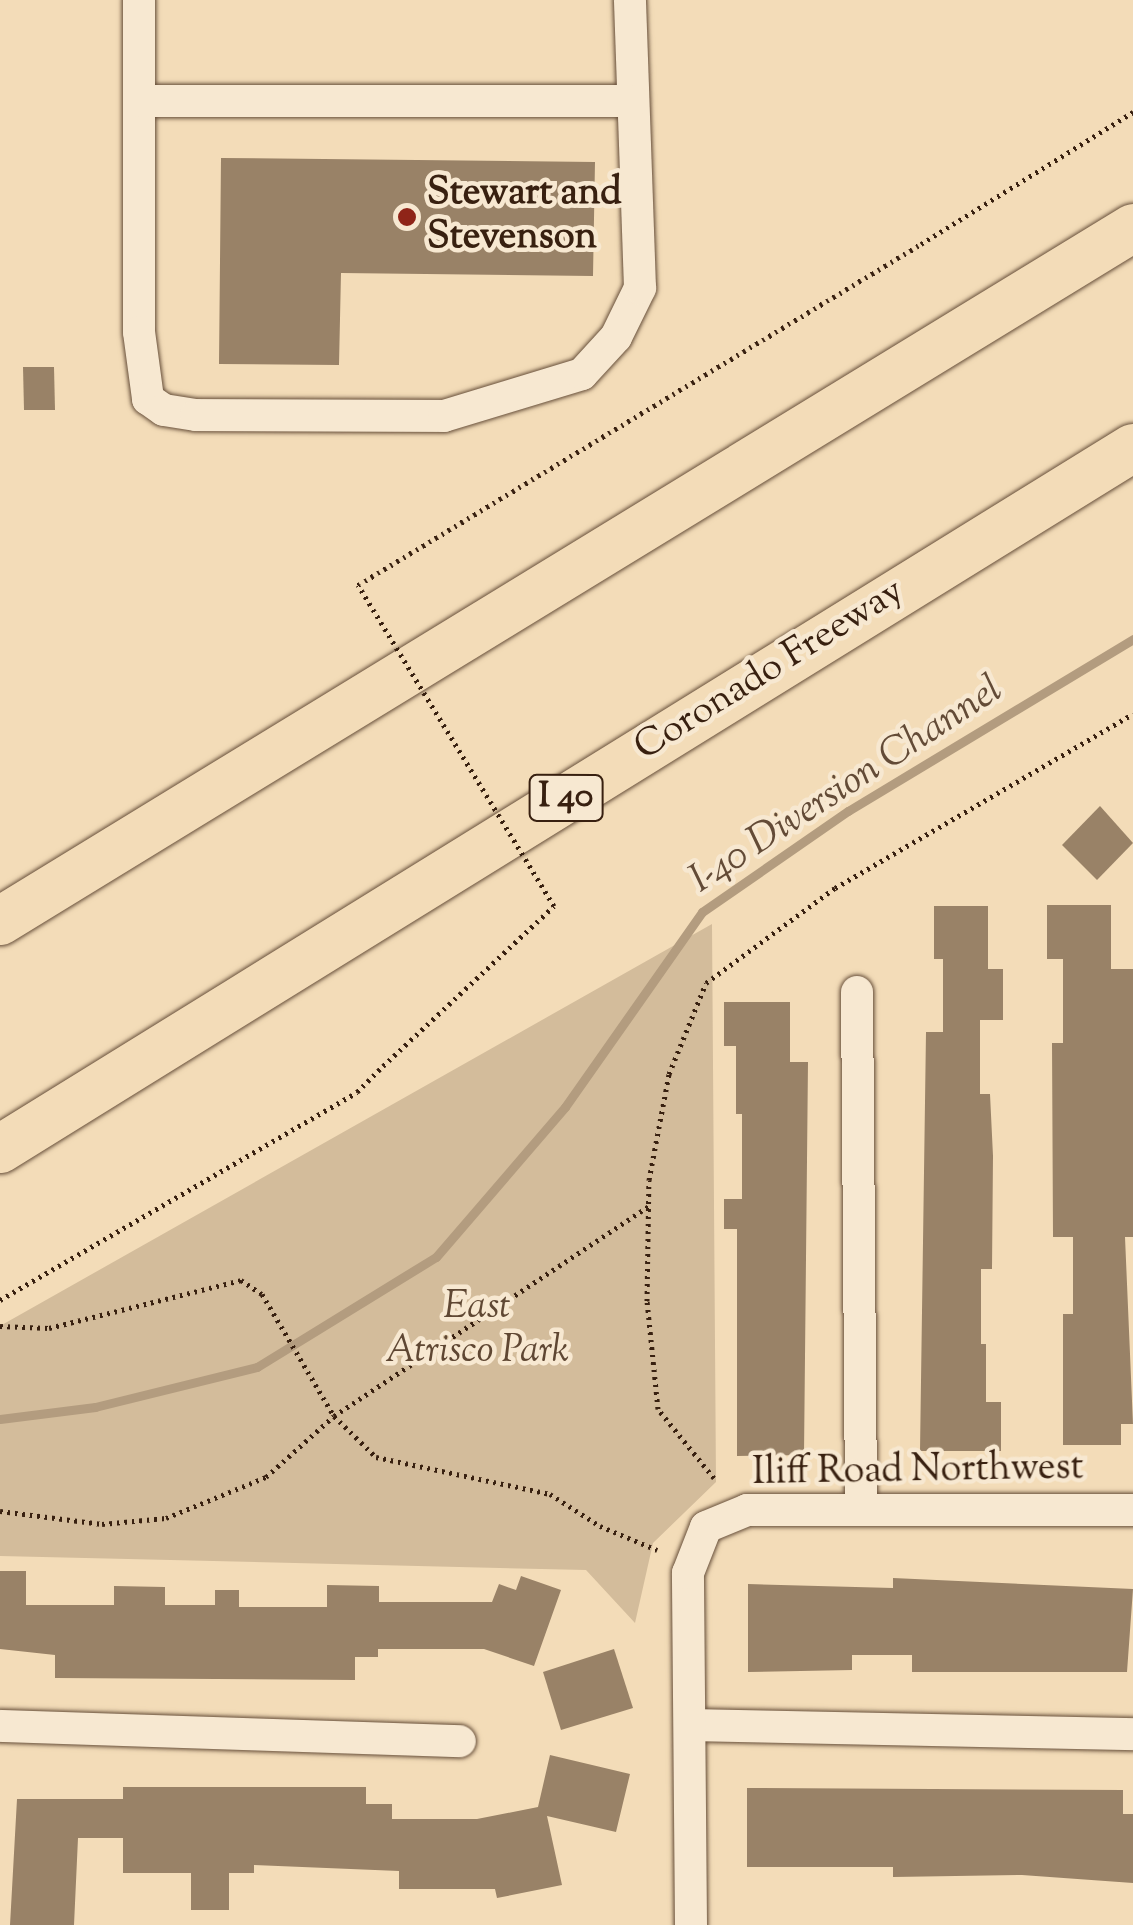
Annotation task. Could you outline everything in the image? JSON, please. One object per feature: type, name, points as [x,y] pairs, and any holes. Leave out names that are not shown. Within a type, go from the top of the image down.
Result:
[{"type":"highway","points":[[0,922],[1133,228]]},
{"type":"highway","name":"Coronado Freeway","points":[[0,1149],[1133,448]]},
{"type":"street","points":[[139,0],[139,332],[148,399],[164,410],[196,415],[406,416],[444,416],[582,374],[616,337],[640,288],[630,0]]},
{"type":"street","points":[[139,100],[632,100]]},
{"type":"street","points":[[857,992],[862,1506]]},
{"type":"street","name":"Iliff Road Northwest","points":[[694,1725],[688,1574],[706,1527],[747,1510],[862,1506],[1133,1510]]},
{"type":"street","points":[[691,1925],[694,1725],[1133,1734]]},
{"type":"street","points":[[0,1726],[460,1741]]},
{"type":"path","points":[[0,1300],[357,1092],[554,906],[358,585],[1133,112]]},
{"type":"path","points":[[714,1478],[658,1409],[647,1301],[649,1206],[669,1074],[706,983],[835,888],[1133,714]]},
{"type":"path","points":[[0,1511],[102,1524],[166,1518],[266,1478],[334,1416],[649,1206]]},
{"type":"path","points":[[0,1326],[49,1328],[240,1280],[277,1314],[334,1416],[376,1457],[550,1494],[600,1526],[658,1550]]},
{"type":"green space","name":"East Atrisco Park","points":[[712,924],[716,1482],[653,1543],[635,1623],[586,1570],[0,1556],[0,1326]]},
{"type":"building","name":"Stewart and Stevenson","points":[[221,158],[595,162],[593,276],[341,273],[339,365],[219,364]]},
{"type":"building","points":[[23,367],[54,367],[55,410],[24,410]]},
{"type":"building","points":[[1100,806],[1133,843],[1097,880],[1062,845]]},
{"type":"building","points":[[1047,905],[1111,905],[1111,969],[1133,969],[1133,1237],[1125,1237],[1133,1424],[1121,1424],[1121,1445],[1063,1445],[1063,1314],[1073,1314],[1073,1237],[1053,1237],[1052,1043],[1063,1043],[1063,959],[1047,959]]},
{"type":"building","points":[[934,906],[988,906],[988,969],[1003,969],[1003,1020],[980,1020],[980,1094],[990,1094],[993,1156],[992,1269],[981,1269],[981,1344],[986,1344],[986,1402],[1001,1402],[1001,1451],[920,1451],[926,1032],[943,1032],[943,959],[934,959]]},
{"type":"building","points":[[724,1002],[790,1002],[790,1062],[808,1062],[804,1455],[737,1456],[737,1229],[724,1229],[724,1199],[742,1199],[742,1114],[736,1114],[736,1046],[724,1046]]},
{"type":"building","points":[[0,1571],[26,1571],[26,1605],[114,1605],[114,1586],[165,1587],[165,1605],[215,1605],[215,1590],[239,1590],[239,1607],[327,1607],[327,1585],[379,1586],[379,1602],[492,1602],[499,1584],[516,1590],[521,1576],[561,1590],[534,1666],[484,1649],[378,1649],[378,1657],[355,1657],[355,1680],[55,1678],[55,1655],[0,1649]]},
{"type":"building","points":[[893,1578],[1133,1589],[1127,1672],[912,1672],[912,1655],[852,1655],[852,1670],[748,1672],[748,1584],[893,1588]]},
{"type":"building","points":[[614,1649],[633,1708],[561,1730],[543,1672]]},
{"type":"building","points":[[550,1755],[630,1774],[616,1832],[547,1816],[562,1885],[497,1898],[495,1889],[399,1889],[399,1871],[254,1865],[254,1873],[229,1873],[229,1910],[191,1910],[191,1873],[123,1873],[123,1838],[78,1838],[74,1925],[10,1925],[17,1799],[123,1799],[123,1787],[366,1787],[366,1804],[392,1804],[392,1819],[477,1819],[538,1807]]},
{"type":"building","points":[[747,1788],[1123,1790],[1123,1814],[1133,1814],[1133,1883],[1022,1875],[893,1877],[893,1867],[747,1867]]},
{"type":"waterway","name":"I-40 Diversion Channel","points":[[0,1419],[95,1407],[257,1367],[436,1257],[565,1107],[702,912],[848,811],[1133,639]]},
{"type":"place","name":"Stewart and Stevenson","points":[[407,217]]}]
